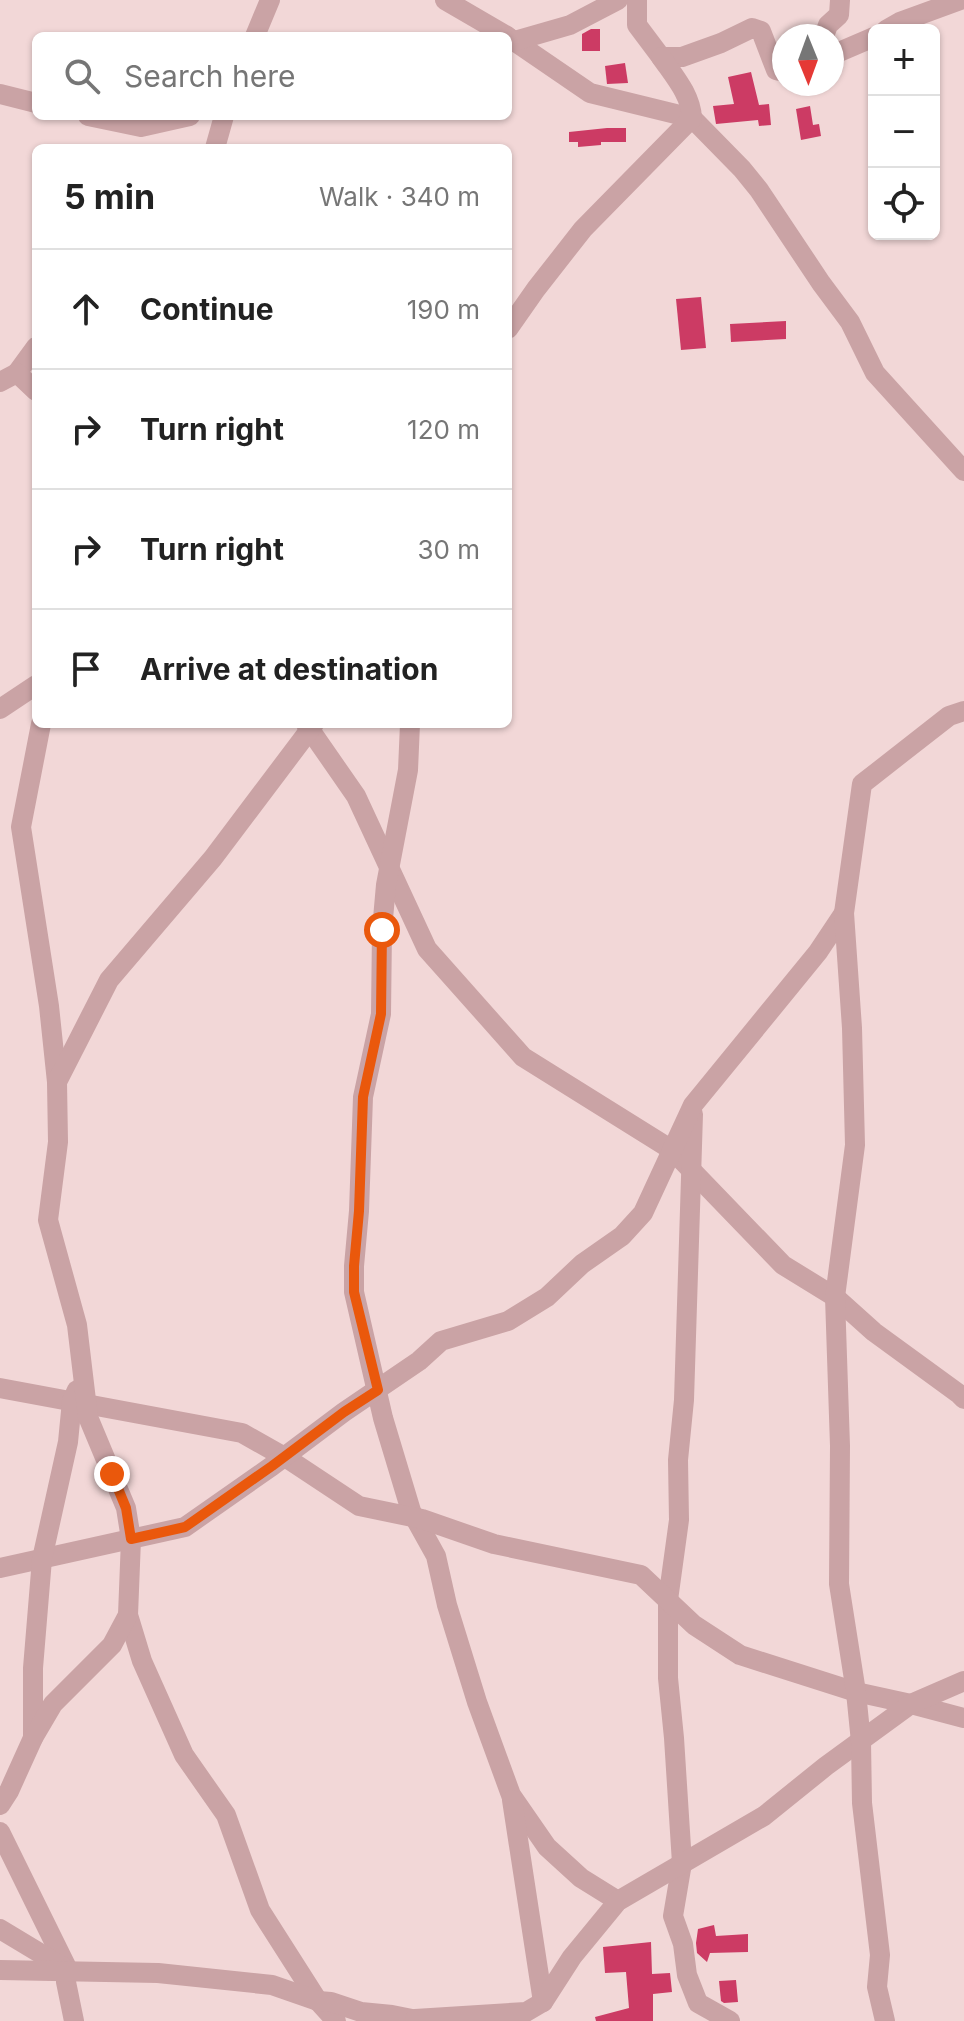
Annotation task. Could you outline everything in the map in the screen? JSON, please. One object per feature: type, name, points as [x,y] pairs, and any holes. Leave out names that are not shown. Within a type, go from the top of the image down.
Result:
[{"type":"street","points":[[257,32],[270,0]]},
{"type":"street","points":[[445,0],[498,32]]},
{"type":"street","points":[[512,38],[570,25],[618,0]]},
{"type":"street","points":[[512,323],[583,229],[692,118],[691,105],[677,80],[637,25],[637,0]]},
{"type":"street","points":[[829,24],[839,15],[840,0]]},
{"type":"street","points":[[896,24],[960,0]]},
{"type":"street","points":[[661,57],[682,57],[752,28],[761,31],[772,60]]},
{"type":"street","points":[[844,50],[868,40]]},
{"type":"street","points":[[512,41],[590,93],[692,118],[759,190],[850,322],[875,373],[964,471]]},
{"type":"street","points":[[0,94],[32,102]]},
{"type":"street","points":[[107,120],[141,127],[172,120]]},
{"type":"street","points":[[217,144],[223,120]]},
{"type":"street","points":[[32,351],[8,377],[32,389]]},
{"type":"street","points":[[0,709],[32,688]]},
{"type":"street","points":[[885,2021],[877,1987],[880,1955],[862,1803],[856,1692],[839,1584],[840,1446],[835,1297],[855,1145],[852,1028],[844,913],[862,784],[949,716],[964,711]]},
{"type":"street","points":[[33,1738],[33,1668],[42,1559],[83,1374],[77,1325],[48,1220],[58,1142],[57,1082],[49,1006],[21,827],[40,728]]},
{"type":"street","points":[[57,1082],[109,980],[213,858],[309,728]]},
{"type":"street","points":[[311,728],[356,796],[427,949],[523,1057],[672,1150],[783,1265],[835,1297],[874,1332],[964,1399]]},
{"type":"street","points":[[410,728],[408,770],[389,868],[382,930],[381,1014],[363,1097],[354,1292],[383,1418],[414,1517],[436,1556],[472,1688],[511,1795],[547,1847],[581,1878],[618,1901]]},
{"type":"street","points":[[0,1568],[185,1527],[419,1361],[441,1341],[508,1321],[547,1297],[582,1264],[622,1236],[643,1213],[693,1105],[818,952],[844,913]]},
{"type":"street","points":[[693,1105],[684,1400],[678,1460],[679,1520],[668,1600],[668,1678],[682,1863],[673,1916],[683,1944],[687,1975],[698,2003],[730,2021]]},
{"type":"street","points":[[0,1388],[242,1433],[284,1456],[359,1506],[414,1517],[494,1544],[641,1575],[694,1625],[740,1655],[856,1692],[964,1718]]},
{"type":"street","points":[[79,1402],[126,1508],[131,1539],[128,1615],[142,1661],[184,1755],[226,1815],[260,1910],[318,2001],[336,2021]]},
{"type":"street","points":[[0,1805],[53,1704],[112,1645],[128,1615]]},
{"type":"street","points":[[531,2014],[618,1901],[764,1816],[911,1704],[964,1681]]},
{"type":"street","points":[[511,1795],[531,2014]]},
{"type":"street","points":[[0,1832],[68,1970],[66,1982],[74,2021]]},
{"type":"street","points":[[0,1929],[68,1970]]},
{"type":"street","points":[[0,1970],[158,1973],[272,1985],[361,2012],[419,2020],[531,2014]]},
{"type":"building","points":[[591,29],[600,29],[600,51],[582,51],[582,34]]},
{"type":"building","points":[[625,63],[628,83],[607,84],[605,66]]},
{"type":"building","points":[[751,72],[759,105],[769,104],[771,125],[759,126],[758,120],[716,124],[713,106],[734,104],[728,77]]},
{"type":"building","points":[[810,106],[813,125],[819,124],[821,136],[801,140],[796,109]]},
{"type":"building","points":[[626,128],[626,142],[601,142],[601,145],[578,147],[578,142],[569,142],[569,132]]},
{"type":"building","points":[[701,297],[706,348],[681,350],[676,299]]},
{"type":"building","points":[[786,321],[786,339],[731,342],[730,324]]},
{"type":"building","points":[[714,1925],[716,1936],[748,1934],[748,1952],[710,1953],[707,1962],[697,1953],[698,1929]]},
{"type":"building","points":[[651,1942],[652,1974],[670,1973],[672,1992],[653,1994],[653,2021],[596,2021],[595,2017],[629,2008],[626,1972],[605,1973],[603,1947]]},
{"type":"building","points":[[736,1980],[738,2002],[724,2003],[721,2001],[719,1981]]},
{"type":"route","points":[[112,1474],[126,1508],[131,1539],[185,1527],[378,1390],[354,1292],[354,1266],[363,1097],[381,1014],[382,930]]}]
